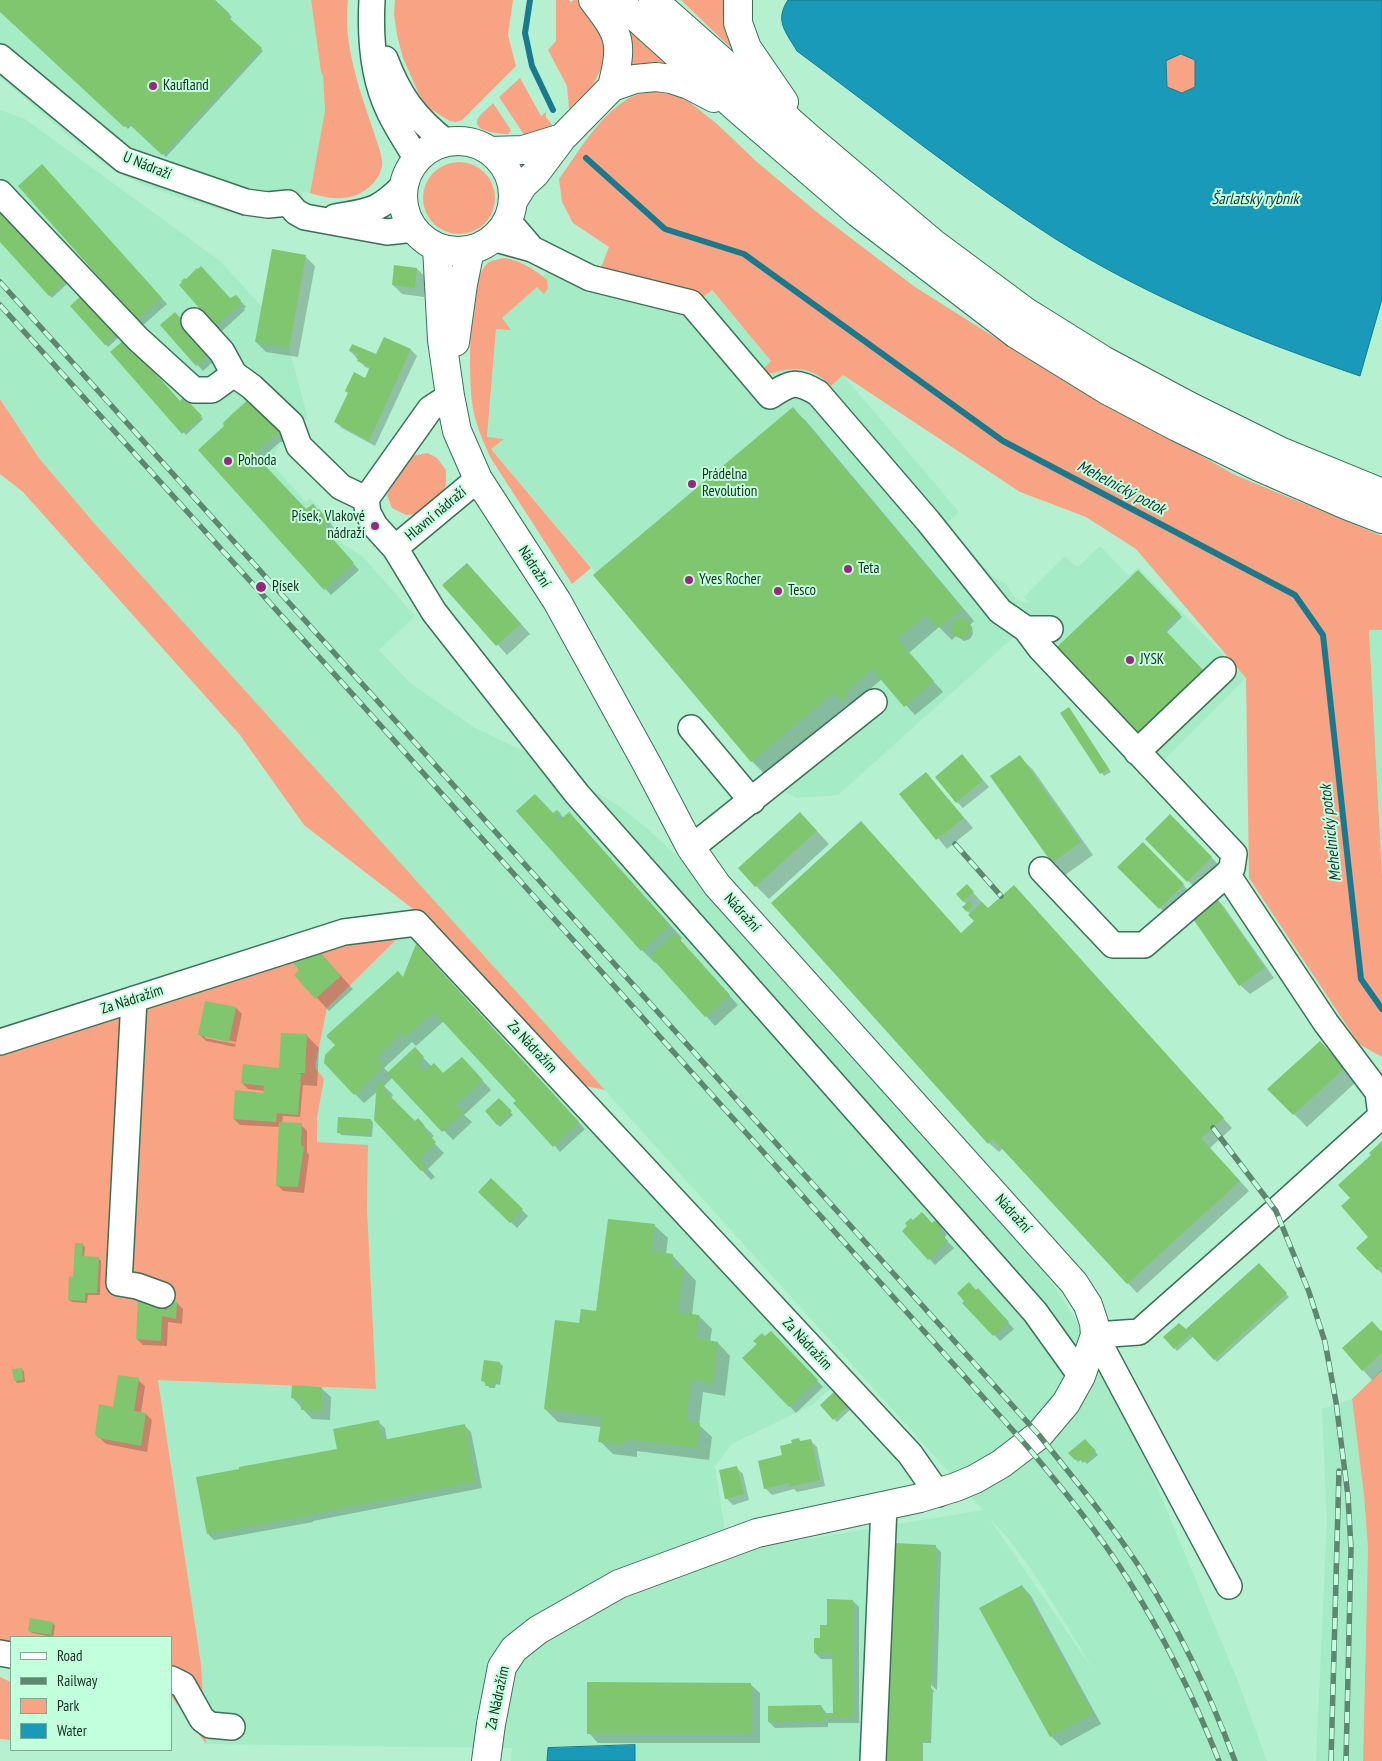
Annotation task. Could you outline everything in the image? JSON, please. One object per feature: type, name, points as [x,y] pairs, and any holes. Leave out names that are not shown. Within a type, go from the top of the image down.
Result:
[{"type":"main road","points":[[592,0],[614,28],[619,45],[618,63],[612,87]]},
{"type":"main road","points":[[617,0],[740,111],[858,213],[1016,334],[1107,390],[1177,427],[1276,474],[1382,519]]},
{"type":"main road","points":[[653,0],[809,138],[933,244],[1026,312],[1096,355],[1191,407],[1290,455],[1382,493]]},
{"type":"main road","points":[[738,0],[738,23],[747,48],[809,138]]},
{"type":"main road","points":[[496,227],[512,187],[508,174],[500,161],[490,151],[476,144],[461,141],[446,142],[430,148],[417,159],[408,171],[403,186],[403,202],[406,216],[424,240],[437,247],[451,250],[496,227],[523,185],[536,174],[562,138],[612,87],[635,79],[656,77],[672,79],[689,85],[740,111]]},
{"type":"main road","points":[[490,151],[523,150],[562,138]]},
{"type":"main road","name":"Nádražní","points":[[450,396],[458,313],[496,227]]},
{"type":"main road","name":"Nádražní","points":[[437,247],[442,340],[457,431],[478,479],[557,602],[691,848],[717,885],[1074,1283],[1088,1305],[1094,1323],[1095,1334]]},
{"type":"main road","points":[[1081,1376],[1095,1334]]},
{"type":"main road","name":"Za Nádražím","points":[[486,1761],[502,1666],[514,1649],[531,1634],[619,1584],[757,1533],[938,1494],[988,1472],[1039,1435],[1054,1420],[1081,1376]]},
{"type":"street","points":[[371,12],[386,62],[403,98],[426,126],[446,142]]},
{"type":"street","points":[[371,12],[380,88],[397,127],[417,159]]},
{"type":"street","name":"U Nádraží","points":[[0,57],[124,160],[246,202],[288,203],[296,212],[305,217],[387,232],[414,229]]},
{"type":"street","points":[[318,220],[378,207],[388,201],[403,186]]},
{"type":"street","points":[[0,193],[138,339],[194,390],[212,390],[234,374]]},
{"type":"street","points":[[496,227],[532,249],[590,278],[691,303],[770,396],[788,385],[803,384],[818,393],[933,528],[1000,611],[1038,629],[1042,649],[1234,854],[1232,868],[1144,945],[1114,945],[1042,870]]},
{"type":"street","points":[[194,321],[222,352],[234,374],[252,387],[291,424],[298,446],[341,487],[366,499]]},
{"type":"street","points":[[450,396],[430,409],[366,499],[368,513],[374,526],[395,548],[434,612],[577,794],[1029,1304],[1081,1376]]},
{"type":"street","name":"Hlavní nádraží","points":[[395,548],[478,479]]},
{"type":"street","points":[[1138,752],[1223,670]]},
{"type":"street","points":[[691,848],[874,702]]},
{"type":"street","points":[[691,728],[752,801]]},
{"type":"street","points":[[1226,874],[1326,1023],[1378,1092],[1381,1116],[1139,1332],[1095,1334],[1228,1586]]},
{"type":"street","name":"Za Nádražím","points":[[0,1042],[344,932],[416,923],[910,1454],[938,1494]]},
{"type":"street","points":[[134,999],[118,1283],[137,1286],[162,1295]]},
{"type":"street","points":[[873,1761],[884,1506]]},
{"type":"street","points":[[172,1680],[183,1685],[202,1719],[210,1725],[232,1727]]},
{"type":"shaded area","points":[[0,0],[311,0],[323,76],[325,111],[310,193],[303,192],[302,201],[250,187],[241,216],[138,183],[104,164],[0,77]]},
{"type":"shaded area","points":[[0,110],[25,119],[220,261],[285,332],[308,419],[287,432],[270,462],[306,502],[310,498],[332,522],[328,529],[343,544],[362,556],[415,616],[379,650],[410,683],[475,728],[536,757],[619,806],[648,829],[682,861],[732,915],[1034,1255],[1095,1350],[1122,1404],[1237,1679],[1267,1761],[511,1761],[512,1748],[206,1744],[201,1664],[158,1379],[376,1389],[367,1208],[368,1146],[316,1142],[317,1118],[324,1079],[315,1067],[327,1008],[405,931],[425,939],[836,1384],[812,1405],[732,1444],[715,1466],[728,1552],[983,1510],[94,523],[39,458],[0,399]],"holes":[[[989,1518],[1007,1537],[1031,1569],[1094,1671]]]},
{"type":"shaded area","points":[[558,249],[588,266],[711,290],[771,361],[760,372],[796,368],[813,371],[831,385],[843,375],[959,512],[947,523],[992,576],[1006,584],[1015,598],[1022,602],[1030,603],[1024,597],[1065,556],[1075,566],[1079,566],[1100,546],[1129,576],[1138,567],[1246,678],[1146,778],[1014,637],[838,795],[797,798],[774,786],[751,762],[592,568],[487,444],[497,322],[537,287]]},
{"type":"shaded area","points":[[1369,629],[1382,630],[1382,876]]},
{"type":"shaded area","points":[[1352,1399],[1364,1495],[1368,1549],[1363,1761],[1316,1761],[1327,1521],[1322,1409]]},
{"type":"green space","points":[[311,0],[348,0],[347,20],[352,59],[362,98],[381,154],[382,163],[380,173],[373,184],[355,196],[330,198],[310,193],[325,111],[323,76]]},
{"type":"green space","points":[[395,0],[513,0],[508,35],[516,66],[462,120],[450,121],[427,107],[419,94],[403,58],[397,35],[394,14]]},
{"type":"green space","points":[[556,0],[569,0],[571,2],[580,0],[595,15],[603,30],[607,57],[593,85],[569,109],[567,86],[548,50],[556,41]]},
{"type":"green space","points":[[681,0],[725,0],[734,51]]},
{"type":"green space","points":[[624,25],[669,65],[625,70]]},
{"type":"green space","points":[[1181,54],[1195,59],[1195,87],[1182,93],[1167,87],[1166,60]]},
{"type":"green space","points":[[520,78],[541,116],[546,112],[546,117],[553,126],[525,140],[523,133],[499,97]]},
{"type":"green space","points":[[658,91],[676,94],[689,102],[716,123],[757,162],[818,213],[915,287],[1015,350],[1235,475],[1382,536],[1382,630],[1369,630],[1382,876],[1382,1057],[1359,1044],[1249,878],[1246,678],[1136,549],[1086,517],[1020,492],[843,375],[831,386],[819,376],[801,369],[767,374],[760,372],[771,361],[712,290],[699,300],[600,270],[609,247],[573,223],[562,202],[559,179],[591,134],[609,113],[631,97]]},
{"type":"green space","points":[[493,103],[511,131],[508,134],[489,132],[477,125],[479,116]]},
{"type":"green space","points":[[459,162],[479,168],[489,178],[495,198],[489,218],[479,228],[459,234],[439,228],[429,218],[423,198],[429,178],[439,168]]},
{"type":"green space","points":[[504,258],[521,263],[537,272],[547,280],[548,288],[544,294],[537,287],[502,318],[511,330],[496,329],[487,437],[504,439],[491,449],[591,568],[572,584],[492,460],[474,415],[470,350],[473,306],[482,271],[489,262]]},
{"type":"green space","points":[[0,399],[39,458],[94,523],[605,1090],[580,1085],[426,919],[304,825],[240,735],[23,492],[0,474]]},
{"type":"green space","points":[[428,453],[437,458],[446,470],[446,483],[443,493],[419,514],[406,515],[392,508],[387,495],[411,456]]},
{"type":"green space","points":[[405,931],[327,1008],[315,1067],[324,1079],[317,1118],[317,1142],[368,1145],[367,1208],[376,1389],[158,1380],[201,1664],[206,1744],[172,1697],[172,1636],[10,1636],[10,1660],[0,1658],[0,1044],[291,947]]},
{"type":"green space","points":[[1382,1370],[1382,1761],[1363,1761],[1368,1549],[1364,1495],[1352,1399]]},
{"type":"green space","points":[[0,1677],[10,1682],[10,1740],[0,1739]]},
{"type":"water","name":"Šarlatský rybník","points":[[788,0],[1382,0],[1382,299],[1360,376],[1281,348],[1165,299],[1090,260],[1054,238],[956,170],[797,51],[783,26],[782,14]],"holes":[[[1181,54],[1195,60],[1195,87],[1182,93],[1167,87],[1166,61]]]},
{"type":"water","points":[[635,1745],[635,1761],[547,1761],[548,1748]]},
{"type":"building","name":"Kaufland","points":[[0,0],[215,0],[230,14],[227,16],[262,48],[162,155],[128,123],[124,127],[0,12]]},
{"type":"building","points":[[42,164],[162,298],[134,322],[101,285],[104,283],[18,186]]},
{"type":"building","points":[[0,208],[66,281],[49,296],[0,242]]},
{"type":"building","points":[[272,249],[306,255],[289,348],[255,342]]},
{"type":"building","points":[[394,265],[417,268],[415,288],[392,285]]},
{"type":"building","points":[[201,266],[230,298],[236,295],[241,300],[240,304],[215,326],[179,285],[181,281]]},
{"type":"building","points":[[82,295],[117,334],[105,345],[70,306]]},
{"type":"building","points":[[175,312],[211,353],[196,366],[160,325]]},
{"type":"building","points":[[384,337],[411,349],[369,441],[334,422],[348,393],[345,391],[354,372],[365,378],[370,367],[357,361],[356,357],[358,354],[349,351],[352,344],[376,354]]},
{"type":"building","points":[[125,339],[180,401],[184,397],[202,416],[182,434],[110,352]]},
{"type":"building","points":[[250,398],[280,425],[279,436],[274,436],[257,451],[257,457],[306,509],[313,504],[319,509],[329,522],[324,529],[354,563],[324,590],[198,450]]},
{"type":"building","name":"Tesco","points":[[793,407],[962,608],[938,628],[926,615],[897,638],[934,681],[904,707],[872,669],[845,693],[847,696],[842,701],[834,692],[751,762],[593,575]]},
{"type":"building","points":[[467,563],[521,624],[496,646],[442,585]]},
{"type":"building","name":"JYSK","points":[[1138,570],[1180,614],[1164,629],[1204,671],[1138,734],[1056,648]]},
{"type":"building","points":[[957,618],[965,618],[971,624],[971,632],[965,638],[957,638],[951,632],[951,624]]},
{"type":"building","points":[[1069,707],[1109,769],[1100,774],[1060,713]]},
{"type":"building","points":[[962,754],[983,780],[956,803],[935,777]]},
{"type":"building","points":[[1020,755],[1081,842],[1052,863],[990,776]]},
{"type":"building","points":[[926,772],[964,818],[936,840],[899,794]]},
{"type":"building","points":[[535,794],[553,813],[557,810],[561,814],[556,817],[559,821],[569,812],[670,925],[641,951],[516,811]]},
{"type":"building","points":[[800,812],[817,831],[755,887],[738,868]]},
{"type":"building","points":[[1170,814],[1212,857],[1187,882],[1145,839]]},
{"type":"building","points":[[861,821],[961,933],[974,921],[968,915],[982,902],[988,908],[1014,885],[1224,1118],[1201,1138],[1240,1181],[1127,1284],[993,1139],[988,1144],[771,903]]},
{"type":"building","points":[[1143,842],[1184,884],[1159,909],[1117,867]]},
{"type":"building","points":[[967,884],[974,892],[963,902],[956,894]]},
{"type":"building","points":[[1215,896],[1265,968],[1239,986],[1189,913]]},
{"type":"building","points":[[969,901],[973,906],[967,912],[962,907]]},
{"type":"building","points":[[675,934],[730,995],[705,1017],[650,956]]},
{"type":"building","points":[[416,944],[579,1122],[553,1147],[513,1103],[516,1101],[434,1012],[406,1037],[402,1033],[376,1057],[384,1067],[354,1095],[324,1063],[325,1055],[335,1045],[327,1035],[398,971],[403,977]]},
{"type":"building","points":[[308,949],[315,956],[320,952],[341,976],[315,999],[294,975],[299,970],[293,963]]},
{"type":"building","points":[[205,1001],[236,1007],[229,1042],[198,1035]]},
{"type":"building","points":[[281,1033],[307,1034],[305,1073],[295,1073],[301,1074],[298,1115],[277,1113],[276,1122],[233,1119],[235,1090],[263,1093],[264,1086],[241,1083],[243,1064],[279,1068]]},
{"type":"building","points":[[1320,1041],[1345,1068],[1293,1115],[1267,1089]]},
{"type":"building","points":[[415,1047],[424,1057],[418,1063],[425,1071],[434,1063],[443,1073],[462,1057],[483,1080],[455,1105],[464,1112],[442,1132],[387,1073]]},
{"type":"building","points":[[380,1080],[385,1085],[382,1088],[415,1121],[418,1118],[425,1126],[422,1128],[436,1142],[419,1159],[426,1166],[421,1171],[374,1120],[377,1083]]},
{"type":"building","points":[[499,1098],[512,1111],[497,1125],[485,1111]]},
{"type":"building","points":[[338,1117],[371,1119],[370,1135],[337,1133]]},
{"type":"building","points":[[279,1122],[302,1123],[301,1145],[304,1147],[298,1187],[276,1186]]},
{"type":"building","points":[[1382,1141],[1382,1266],[1377,1270],[1356,1248],[1368,1237],[1341,1206],[1350,1198],[1338,1185],[1371,1155],[1369,1153]]},
{"type":"building","points":[[491,1178],[523,1209],[510,1223],[478,1192]]},
{"type":"building","points":[[922,1212],[932,1223],[936,1220],[942,1227],[939,1231],[948,1241],[928,1260],[902,1231],[907,1226],[905,1223],[911,1218],[913,1220]]},
{"type":"building","points":[[608,1219],[655,1224],[652,1251],[673,1254],[671,1266],[684,1267],[678,1312],[699,1315],[696,1338],[718,1342],[713,1384],[691,1380],[686,1421],[700,1423],[697,1448],[625,1439],[624,1445],[598,1442],[602,1417],[544,1409],[555,1320],[579,1323],[581,1309],[596,1311]]},
{"type":"building","points":[[75,1243],[83,1243],[82,1256],[99,1257],[97,1293],[85,1293],[85,1301],[68,1300],[69,1276],[73,1277]]},
{"type":"building","points":[[1259,1263],[1287,1293],[1214,1360],[1190,1334],[1174,1349],[1163,1337],[1179,1323],[1186,1329]]},
{"type":"building","points":[[969,1282],[976,1290],[978,1288],[1009,1322],[993,1336],[962,1303],[964,1301],[957,1293]]},
{"type":"building","points":[[138,1298],[163,1299],[163,1310],[167,1310],[167,1301],[177,1302],[176,1319],[162,1316],[161,1341],[136,1339]]},
{"type":"building","points":[[1372,1321],[1382,1330],[1382,1353],[1362,1371],[1342,1348]]},
{"type":"building","points":[[771,1331],[818,1380],[789,1407],[742,1358],[757,1344],[753,1341],[762,1333],[765,1336]]},
{"type":"building","points":[[484,1360],[500,1362],[498,1383],[493,1382],[493,1386],[485,1386],[486,1382],[481,1381]]},
{"type":"building","points":[[22,1368],[23,1380],[14,1381],[12,1369]]},
{"type":"building","points":[[118,1375],[139,1378],[134,1411],[146,1413],[141,1446],[98,1438],[95,1434],[99,1404],[113,1407]]},
{"type":"building","points":[[292,1385],[322,1387],[321,1411],[301,1410],[301,1399],[291,1398]]},
{"type":"building","points":[[837,1389],[851,1404],[833,1420],[820,1405]]},
{"type":"building","points":[[379,1420],[383,1440],[465,1424],[476,1482],[207,1534],[196,1477],[337,1449],[333,1429]]},
{"type":"building","points":[[799,1438],[800,1441],[811,1439],[820,1480],[789,1487],[789,1483],[764,1489],[758,1461],[782,1455],[780,1446],[792,1443],[791,1440]]},
{"type":"building","points":[[1085,1439],[1096,1451],[1083,1463],[1078,1457],[1075,1460],[1068,1453]]},
{"type":"building","points":[[737,1466],[744,1494],[725,1499],[719,1470]]},
{"type":"building","points":[[894,1543],[936,1545],[929,1741],[921,1741],[921,1761],[887,1761]]},
{"type":"building","points":[[1022,1585],[1093,1714],[1050,1737],[979,1608]]},
{"type":"building","points":[[827,1599],[853,1600],[853,1718],[823,1717],[823,1721],[768,1722],[768,1706],[821,1705],[822,1713],[833,1713],[832,1653],[814,1653],[814,1638],[820,1638],[820,1625],[827,1625]]},
{"type":"building","points":[[30,1618],[53,1622],[51,1635],[28,1631]]},
{"type":"building","points":[[587,1682],[751,1683],[751,1734],[587,1734]]},
{"type":"waterway","name":"Mehelnický potok","points":[[530,0],[525,33],[532,66],[553,110]]},
{"type":"waterway","name":"Mehelnický potok","points":[[586,158],[665,229],[744,254],[1003,441],[1295,595],[1323,635],[1361,979],[1382,1009]]},
{"type":"railway","points":[[0,282],[1039,1435],[1118,1536],[1156,1593],[1193,1663],[1235,1761]]},
{"type":"railway","points":[[0,305],[347,688],[1026,1445],[1093,1528],[1155,1624],[1178,1669],[1219,1761]]},
{"type":"railway","points":[[955,844],[1001,896]]},
{"type":"railway","points":[[1213,1128],[1276,1211],[1309,1292],[1325,1342],[1336,1402],[1348,1496],[1351,1549],[1346,1761]]},
{"type":"railway","points":[[1331,1761],[1339,1471]]},
{"type":"place","name":"Kaufland","points":[[153,86]]},
{"type":"place","name":"Pohoda","points":[[228,461]]},
{"type":"place","name":"Prádelna Revolution","points":[[692,484]]},
{"type":"place","name":"Písek, Vlakové nádraží","points":[[375,526]]},
{"type":"place","name":"Teta","points":[[848,569]]},
{"type":"place","name":"Yves Rocher","points":[[689,580]]},
{"type":"place","name":"Písek","points":[[261,587]]},
{"type":"place","name":"Tesco","points":[[778,591]]},
{"type":"place","name":"JYSK","points":[[1130,660]]}]
